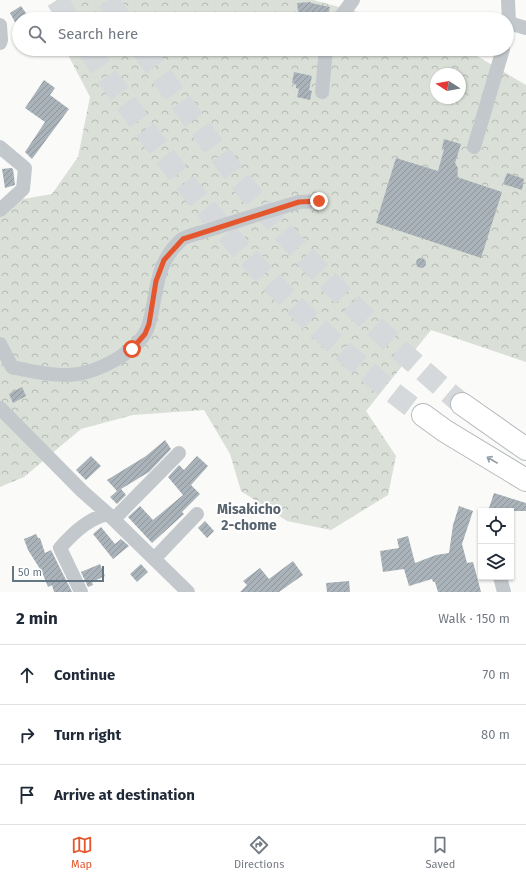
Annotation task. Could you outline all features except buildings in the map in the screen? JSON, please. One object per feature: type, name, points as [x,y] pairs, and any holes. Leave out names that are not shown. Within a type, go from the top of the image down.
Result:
[{"type":"highway","points":[[462,404],[526,449]]},
{"type":"highway","points":[[423,415],[451,435],[526,480]]},
{"type":"street","points":[[344,12],[353,0]]},
{"type":"street","points":[[508,0],[508,12]]},
{"type":"street","points":[[0,25],[0,43]]},
{"type":"street","points":[[514,27],[526,28]]},
{"type":"street","points":[[322,92],[325,56]]},
{"type":"street","points":[[474,146],[501,56]]},
{"type":"street","points":[[0,147],[25,168],[23,189],[0,210]]},
{"type":"street","points":[[0,344],[12,367],[26,371],[67,375],[98,367],[132,349],[145,334],[149,324],[156,281],[164,260],[183,239],[299,202],[319,201]]},
{"type":"street","points":[[0,408],[82,491],[111,516],[188,592]]},
{"type":"street","points":[[81,592],[60,548],[82,527],[99,516],[111,516],[179,453]]},
{"type":"street","points":[[154,559],[197,514]]},
{"type":"street","points":[[501,580],[504,592]]},
{"type":"green space","points":[[59,0],[313,0],[358,12],[60,12]]},
{"type":"green space","points":[[69,56],[477,56],[526,85],[526,362],[431,330],[366,411],[396,456],[388,495],[331,530],[287,521],[241,491],[230,454],[204,410],[133,415],[81,429],[24,477],[0,487],[0,203],[52,194],[78,157],[90,97]]},
{"type":"tunnel","points":[[57,0],[65,12]]},
{"type":"tunnel","points":[[108,0],[116,12]]},
{"type":"tunnel","points":[[93,56],[170,163],[199,200],[250,259],[277,288],[333,342],[392,392],[423,415]]},
{"type":"tunnel","points":[[147,56],[229,166],[293,243],[374,326],[462,404]]},
{"type":"district","name":"Misakicho 2-chome","points":[[249,518]]},
{"type":"route","points":[[132,349],[139,343],[149,324],[156,281],[164,260],[172,249],[183,239],[299,202],[319,201]]}]
